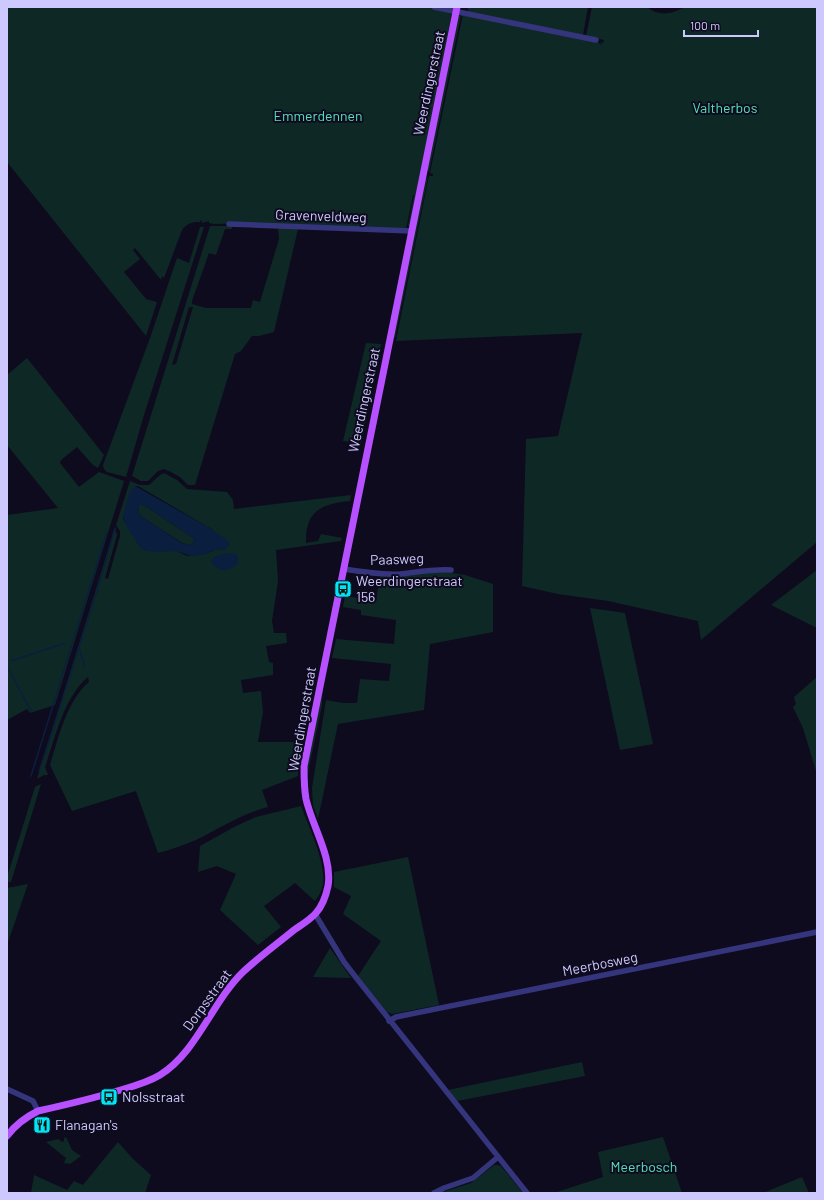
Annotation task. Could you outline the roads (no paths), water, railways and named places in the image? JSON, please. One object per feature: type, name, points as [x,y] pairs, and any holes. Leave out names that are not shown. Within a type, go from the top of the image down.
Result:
[{"type":"main road","name":"Weerdingerstraat","points":[[306,800],[304,766],[412,231],[460,9]]},
{"type":"main road","name":"Dorpsstraat","points":[[7,1136],[14,1127],[28,1116],[38,1111],[122,1090],[159,1076],[169,1069],[184,1054],[223,996],[242,974],[261,956],[315,914],[326,894],[329,874],[326,857],[306,800]]},
{"type":"street","points":[[434,7],[460,9],[596,40]]},
{"type":"street","name":"Gravenveldweg","points":[[229,224],[412,231]]},
{"type":"street","name":"Paasweg","points":[[344,569],[392,574],[433,570],[451,570]]},
{"type":"street","points":[[315,914],[344,962],[526,1193]]},
{"type":"street","name":"Meerbosweg","points":[[389,1021],[396,1018],[817,932]]},
{"type":"street","points":[[7,1089],[33,1101],[38,1111]]},
{"type":"street","points":[[434,1193],[473,1178],[498,1157]]},
{"type":"water","points":[[135,486],[213,530],[229,542],[229,546],[226,549],[191,556],[177,551],[156,552],[141,548],[125,524],[123,515],[130,491]],"holes":[[[139,505],[142,505],[193,538],[193,543],[190,545],[181,543],[142,517],[138,512]]]},
{"type":"water","points":[[229,553],[236,554],[238,557],[238,563],[232,568],[224,570],[217,568],[211,561],[218,555]]},
{"type":"waterway","points":[[39,772],[97,591],[115,528]]},
{"type":"waterway","points":[[31,776],[107,532]]},
{"type":"waterway","points":[[11,661],[65,643]]},
{"type":"waterway","points":[[79,647],[85,668]]},
{"type":"waterway","points":[[7,666],[31,711]]},
{"type":"place","name":"Weerdingerstraat 156","points":[[343,589]]},
{"type":"place","name":"Nolsstraat","points":[[109,1097]]},
{"type":"place","name":"Flanagan's","points":[[42,1125]]},
{"type":"park label","name":"Valtherbos","points":[[725,108]]},
{"type":"park label","name":"Emmerdennen","points":[[318,116]]},
{"type":"park label","name":"Meerbosch","points":[[644,1167]]}]
